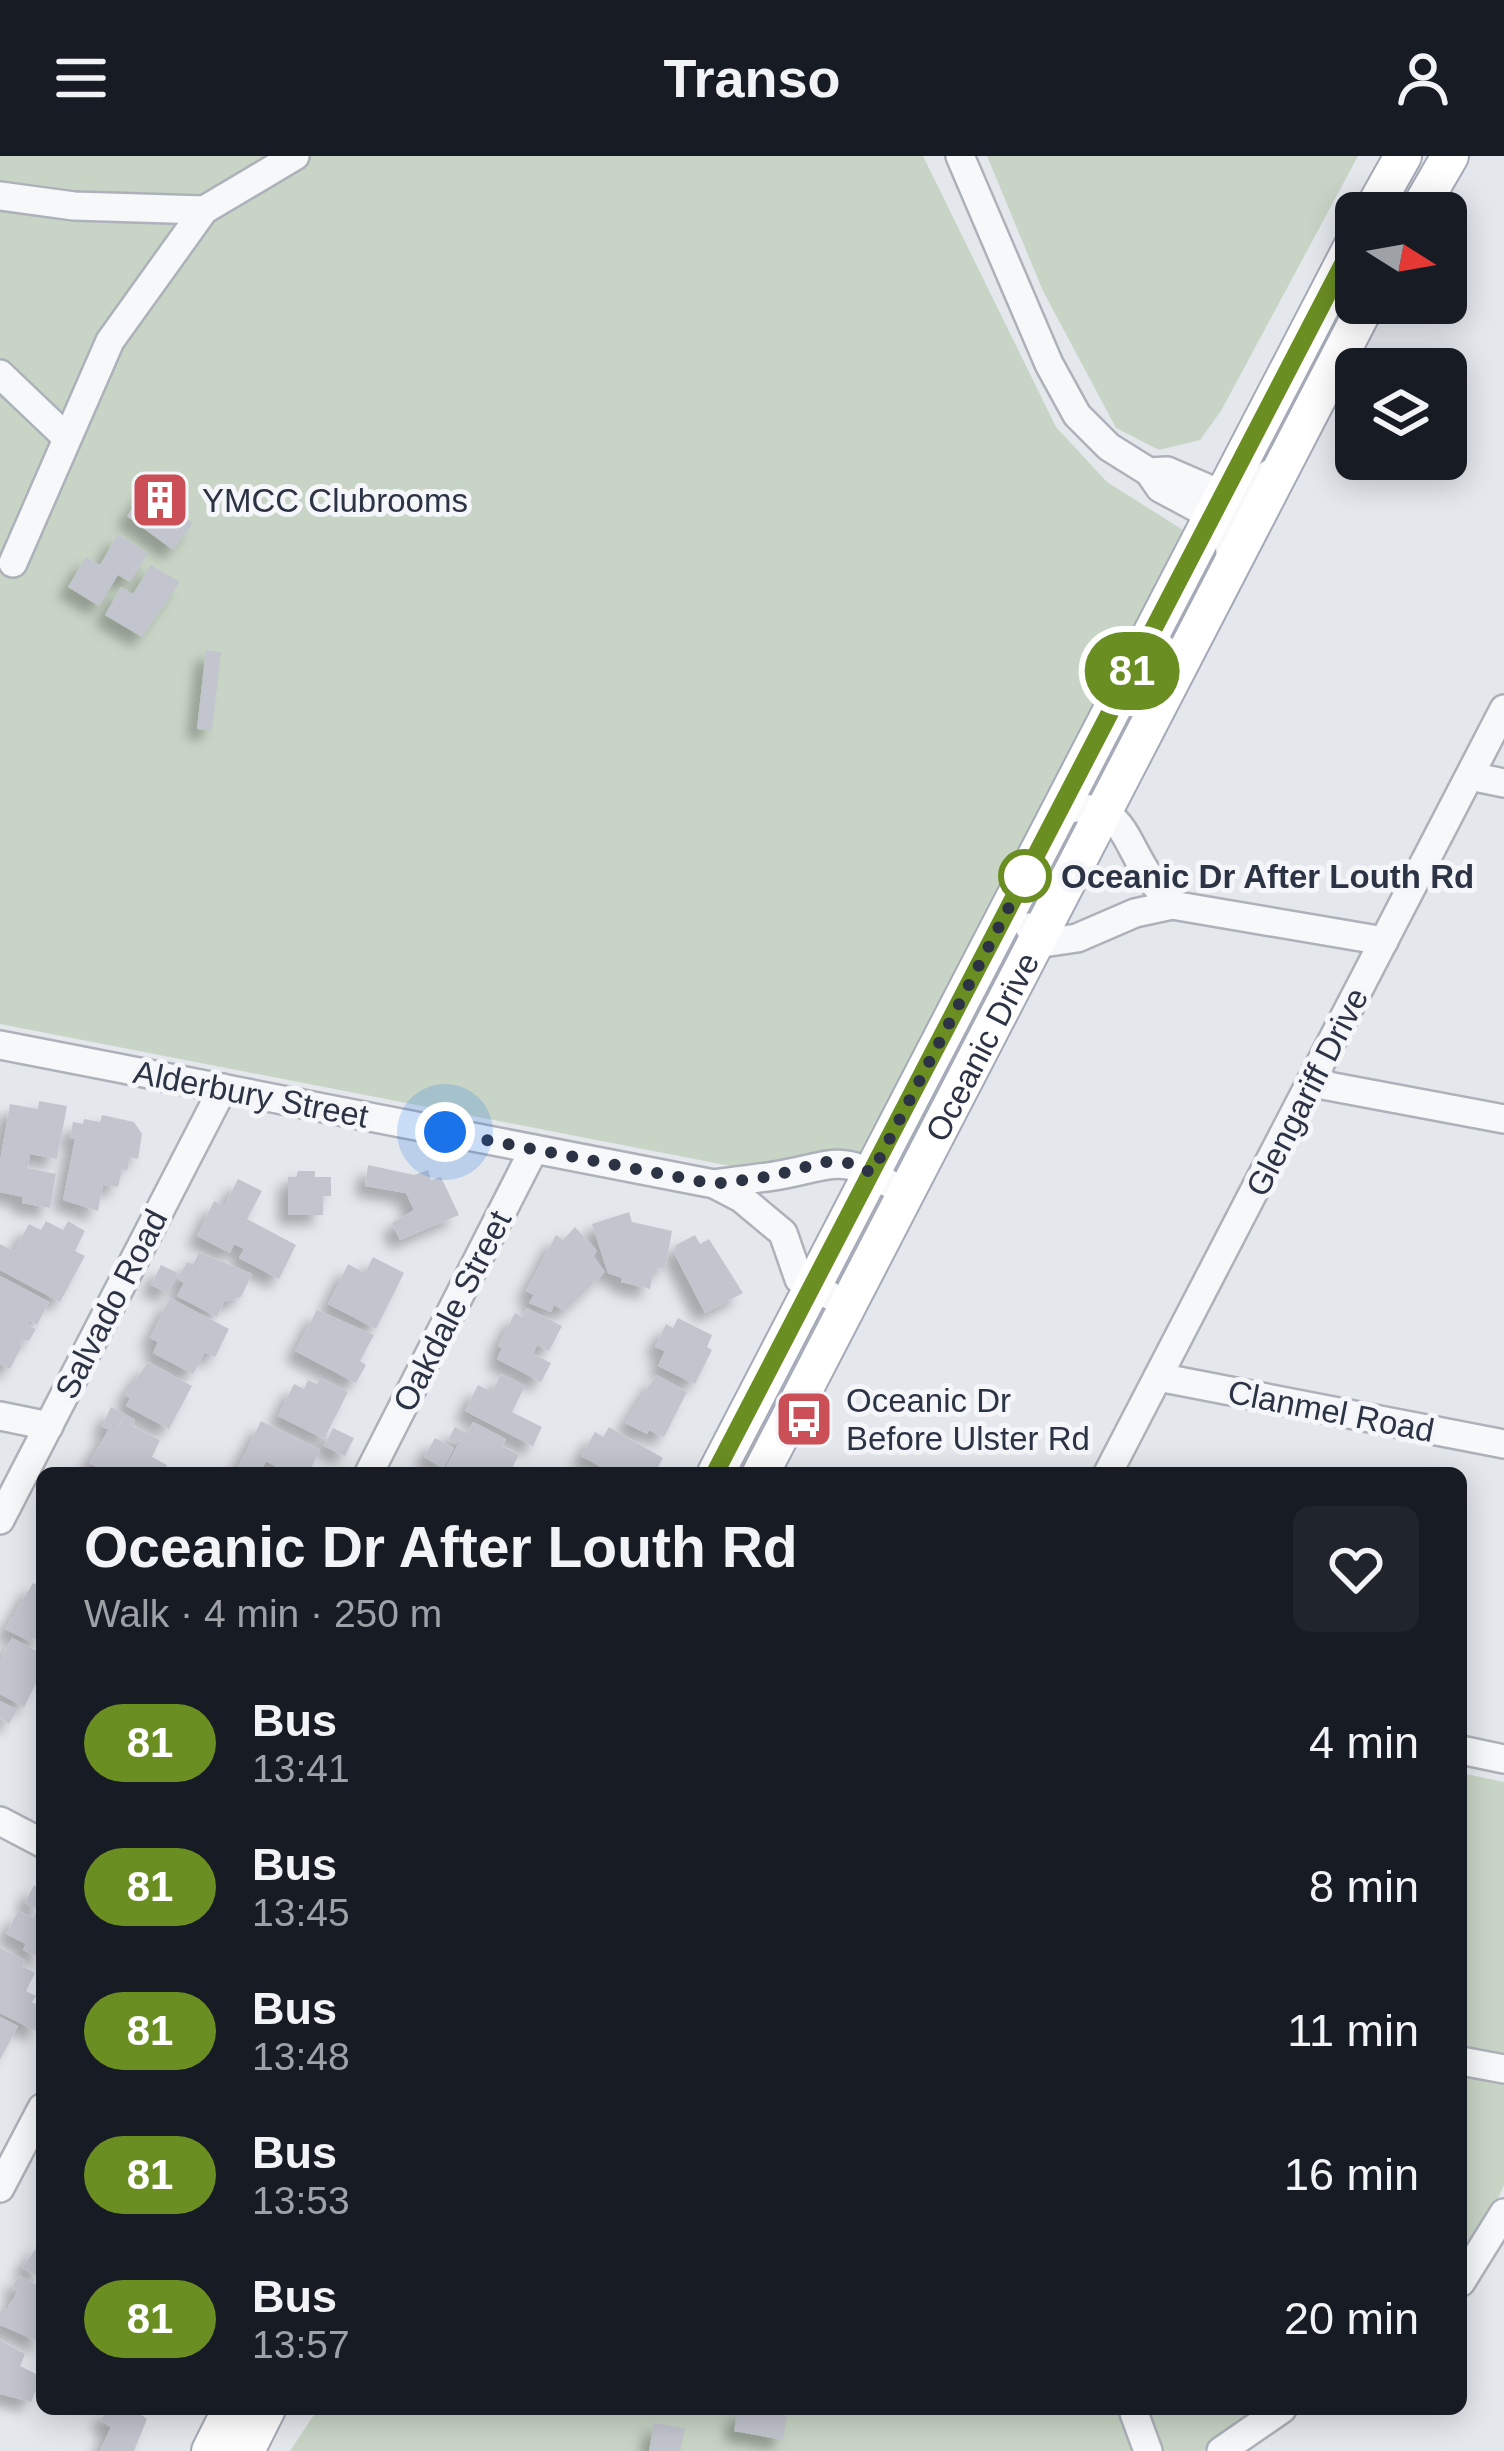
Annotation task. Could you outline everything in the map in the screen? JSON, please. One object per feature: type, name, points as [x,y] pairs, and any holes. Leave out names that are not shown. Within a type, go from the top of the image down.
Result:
[{"type":"main road","points":[[1382,192],[1402,156]]},
{"type":"main road","points":[[1429,192],[1450,156]]},
{"type":"main road","name":"Oceanic Drive","points":[[719,1467],[1335,280]]},
{"type":"main road","name":"Oceanic Drive","points":[[764,1467],[1356,324]]},
{"type":"main road","points":[[210,2451],[229,2415]]},
{"type":"main road","points":[[246,2451],[264,2415]]},
{"type":"street","points":[[13,563],[110,341],[204,210],[295,156]]},
{"type":"street","points":[[960,156],[1048,364],[1078,415],[1109,447],[1149,472],[1175,498],[1201,510],[1218,510],[1254,493],[1298,437]]},
{"type":"street","points":[[0,196],[74,206],[204,210]]},
{"type":"street","points":[[0,374],[67,438]]},
{"type":"street","points":[[1218,510],[1228,527],[1231,568]]},
{"type":"street","name":"Glengariff Drive","points":[[1111,1467],[1504,710]]},
{"type":"street","points":[[1470,776],[1504,783]]},
{"type":"street","points":[[1059,810],[1088,808],[1119,821],[1147,873],[1172,905]]},
{"type":"street","points":[[1010,907],[1050,942],[1077,938],[1135,913],[1172,905],[1384,941]]},
{"type":"street","name":"Alderbury Street","points":[[0,1045],[714,1184],[773,1176],[824,1162],[850,1163],[896,1188],[903,1197]]},
{"type":"street","points":[[1312,1082],[1504,1119]]},
{"type":"street","name":"Salvado Road","points":[[0,1520],[223,1088]]},
{"type":"street","name":"Oakdale Street","points":[[372,1467],[534,1149]]},
{"type":"street","name":"Alderbury Street","points":[[714,1184],[770,1220],[782,1233],[796,1274],[811,1288]]},
{"type":"street","points":[[811,1288],[852,1297]]},
{"type":"street","name":"Clanmel Road","points":[[1158,1378],[1504,1444]]},
{"type":"street","points":[[0,1416],[49,1426]]},
{"type":"street","points":[[1467,1751],[1504,1759]]},
{"type":"street","points":[[0,1821],[36,1840]]},
{"type":"street","points":[[1467,2062],[1504,2069]]},
{"type":"street","points":[[0,2188],[36,2119]]},
{"type":"street","points":[[1467,2272],[1504,2213]]},
{"type":"street","points":[[1135,2415],[1148,2451]]},
{"type":"street","points":[[1221,2451],[1273,2415]]},
{"type":"green space","points":[[0,156],[923,156],[1056,427],[1107,482],[1191,535],[863,1156],[746,1169],[0,1024]]},
{"type":"green space","points":[[987,156],[1358,156],[1221,411],[1200,440],[1159,450],[1116,428],[1043,291]]},
{"type":"green space","points":[[1467,1774],[1504,1782],[1504,2185],[1487,2223],[1467,2249]]},
{"type":"green space","points":[[314,2415],[1251,2415],[1203,2451],[290,2451]]},
{"type":"building","name":"YMCC Clubrooms","points":[[160,470],[189,491],[175,510],[193,523],[173,550],[127,516]]},
{"type":"building","points":[[118,534],[148,553],[130,582],[118,575],[99,606],[68,587],[86,557],[100,565]]},
{"type":"building","points":[[151,565],[180,582],[142,637],[105,615],[121,587],[133,594]]},
{"type":"building","points":[[206,650],[221,652],[212,730],[197,729]]},
{"type":"building","points":[[39,1101],[67,1106],[57,1159],[30,1154],[28,1168],[56,1174],[50,1208],[22,1203],[23,1197],[0,1192],[10,1104],[38,1109]]},
{"type":"building","points":[[102,1115],[134,1122],[142,1134],[138,1159],[130,1157],[118,1187],[103,1185],[98,1211],[63,1200],[75,1139],[70,1138],[73,1122],[100,1122]]},
{"type":"building","points":[[368,1165],[414,1175],[428,1170],[431,1180],[441,1177],[459,1215],[400,1240],[392,1223],[414,1210],[406,1193],[365,1186]]},
{"type":"building","points":[[298,1171],[331,1177],[331,1196],[323,1196],[323,1215],[288,1215],[288,1177],[296,1177]]},
{"type":"building","points":[[238,1179],[262,1191],[247,1219],[296,1245],[279,1279],[239,1258],[244,1249],[234,1244],[230,1253],[197,1236],[214,1201],[224,1206]]},
{"type":"building","points":[[629,1212],[632,1222],[672,1231],[665,1269],[654,1267],[650,1289],[621,1282],[622,1278],[608,1273],[592,1224]]},
{"type":"building","points":[[46,1221],[63,1230],[68,1221],[85,1231],[75,1251],[85,1256],[60,1302],[0,1270],[0,1244],[14,1251],[29,1224],[41,1230]]},
{"type":"building","points":[[575,1227],[597,1251],[593,1256],[605,1272],[565,1311],[554,1305],[551,1312],[529,1303],[534,1295],[526,1291],[556,1235],[563,1240]]},
{"type":"building","points":[[695,1235],[700,1244],[709,1239],[743,1293],[705,1313],[674,1253],[676,1245]]},
{"type":"building","points":[[199,1252],[252,1274],[241,1297],[224,1302],[217,1317],[177,1296],[184,1283],[178,1279]]},
{"type":"building","points":[[373,1257],[404,1273],[376,1329],[328,1304],[348,1264],[365,1273]]},
{"type":"building","points":[[161,1265],[178,1273],[168,1293],[151,1285]]},
{"type":"building","points":[[0,1276],[49,1302],[37,1325],[30,1320],[27,1325],[36,1329],[29,1341],[21,1339],[10,1369],[0,1364]]},
{"type":"building","points":[[170,1298],[229,1329],[215,1357],[205,1352],[193,1374],[153,1353],[158,1342],[150,1338]]},
{"type":"building","points":[[527,1308],[562,1326],[549,1351],[537,1345],[533,1354],[551,1363],[541,1382],[497,1359],[502,1348],[498,1346],[515,1313],[522,1317]]},
{"type":"building","points":[[317,1310],[374,1335],[360,1361],[366,1365],[356,1383],[295,1351]]},
{"type":"building","points":[[678,1318],[712,1335],[707,1347],[712,1350],[695,1384],[658,1366],[665,1351],[655,1347],[666,1324],[673,1328]]},
{"type":"building","points":[[148,1362],[192,1386],[169,1429],[126,1406],[130,1398],[125,1395]]},
{"type":"building","points":[[501,1374],[525,1386],[512,1412],[542,1427],[533,1446],[465,1411],[478,1385],[492,1392]]},
{"type":"building","points":[[656,1375],[687,1392],[664,1437],[625,1423]]},
{"type":"building","points":[[320,1378],[348,1392],[324,1439],[278,1416],[294,1384],[304,1389],[308,1380],[317,1384]]},
{"type":"building","points":[[111,1407],[125,1414],[116,1430],[126,1415],[135,1420],[132,1426],[160,1440],[152,1457],[166,1467],[89,1463],[112,1424],[107,1429],[102,1426]]},
{"type":"building","points":[[261,1421],[320,1450],[312,1467],[276,1467],[266,1461],[263,1467],[238,1467]]},
{"type":"building","points":[[473,1422],[506,1439],[502,1446],[519,1455],[512,1467],[446,1467],[461,1439],[456,1444],[448,1440],[455,1427],[467,1433]]},
{"type":"building","points":[[609,1427],[663,1458],[658,1467],[601,1467],[581,1456],[595,1432],[603,1437]]},
{"type":"building","points":[[333,1428],[354,1438],[345,1456],[324,1446]]},
{"type":"building","points":[[435,1438],[454,1448],[444,1467],[424,1457]]},
{"type":"building","points":[[36,1585],[36,1640],[31,1642],[5,1629]]},
{"type":"building","points":[[12,1638],[36,1651],[36,1684],[24,1707],[0,1694],[0,1661]]},
{"type":"building","points":[[0,1701],[17,1710],[9,1724],[0,1718]]},
{"type":"building","points":[[34,1885],[36,1908],[25,1903]]},
{"type":"building","points":[[18,1911],[33,1918],[36,1911],[36,1956],[23,1950],[26,1944],[6,1934]]},
{"type":"building","points":[[0,1948],[25,1960],[22,1966],[35,1973],[26,1991],[36,1996],[32,2002],[36,2004],[36,2031],[0,2013]]},
{"type":"building","points":[[0,2017],[18,2026],[0,2060]]},
{"type":"building","points":[[36,2248],[36,2276],[22,2268]]},
{"type":"building","points":[[19,2275],[36,2285],[36,2340],[0,2325],[0,2313],[18,2291],[12,2287]]},
{"type":"building","points":[[0,2340],[25,2354],[20,2366],[36,2374],[36,2391],[31,2402],[0,2394]]},
{"type":"building","points":[[104,2415],[147,2419],[134,2451],[100,2451],[111,2427],[101,2421]]},
{"type":"building","points":[[737,2415],[787,2416],[783,2440],[734,2431]]},
{"type":"building","points":[[654,2423],[685,2428],[680,2451],[649,2451]]},
{"type":"bus line","name":"81","points":[[718,1467],[1335,277]]},
{"type":"place","name":"YMCC Clubrooms","points":[[160,500]]},
{"type":"place","name":"Oceanic Dr After Louth Rd","points":[[1025,876]]},
{"type":"place","name":"Oceanic Dr Before Ulster Rd","points":[[804,1419]]},
{"type":"route","points":[[445,1132],[714,1184],[773,1176],[824,1162],[850,1163],[872,1173],[1025,876]]}]
